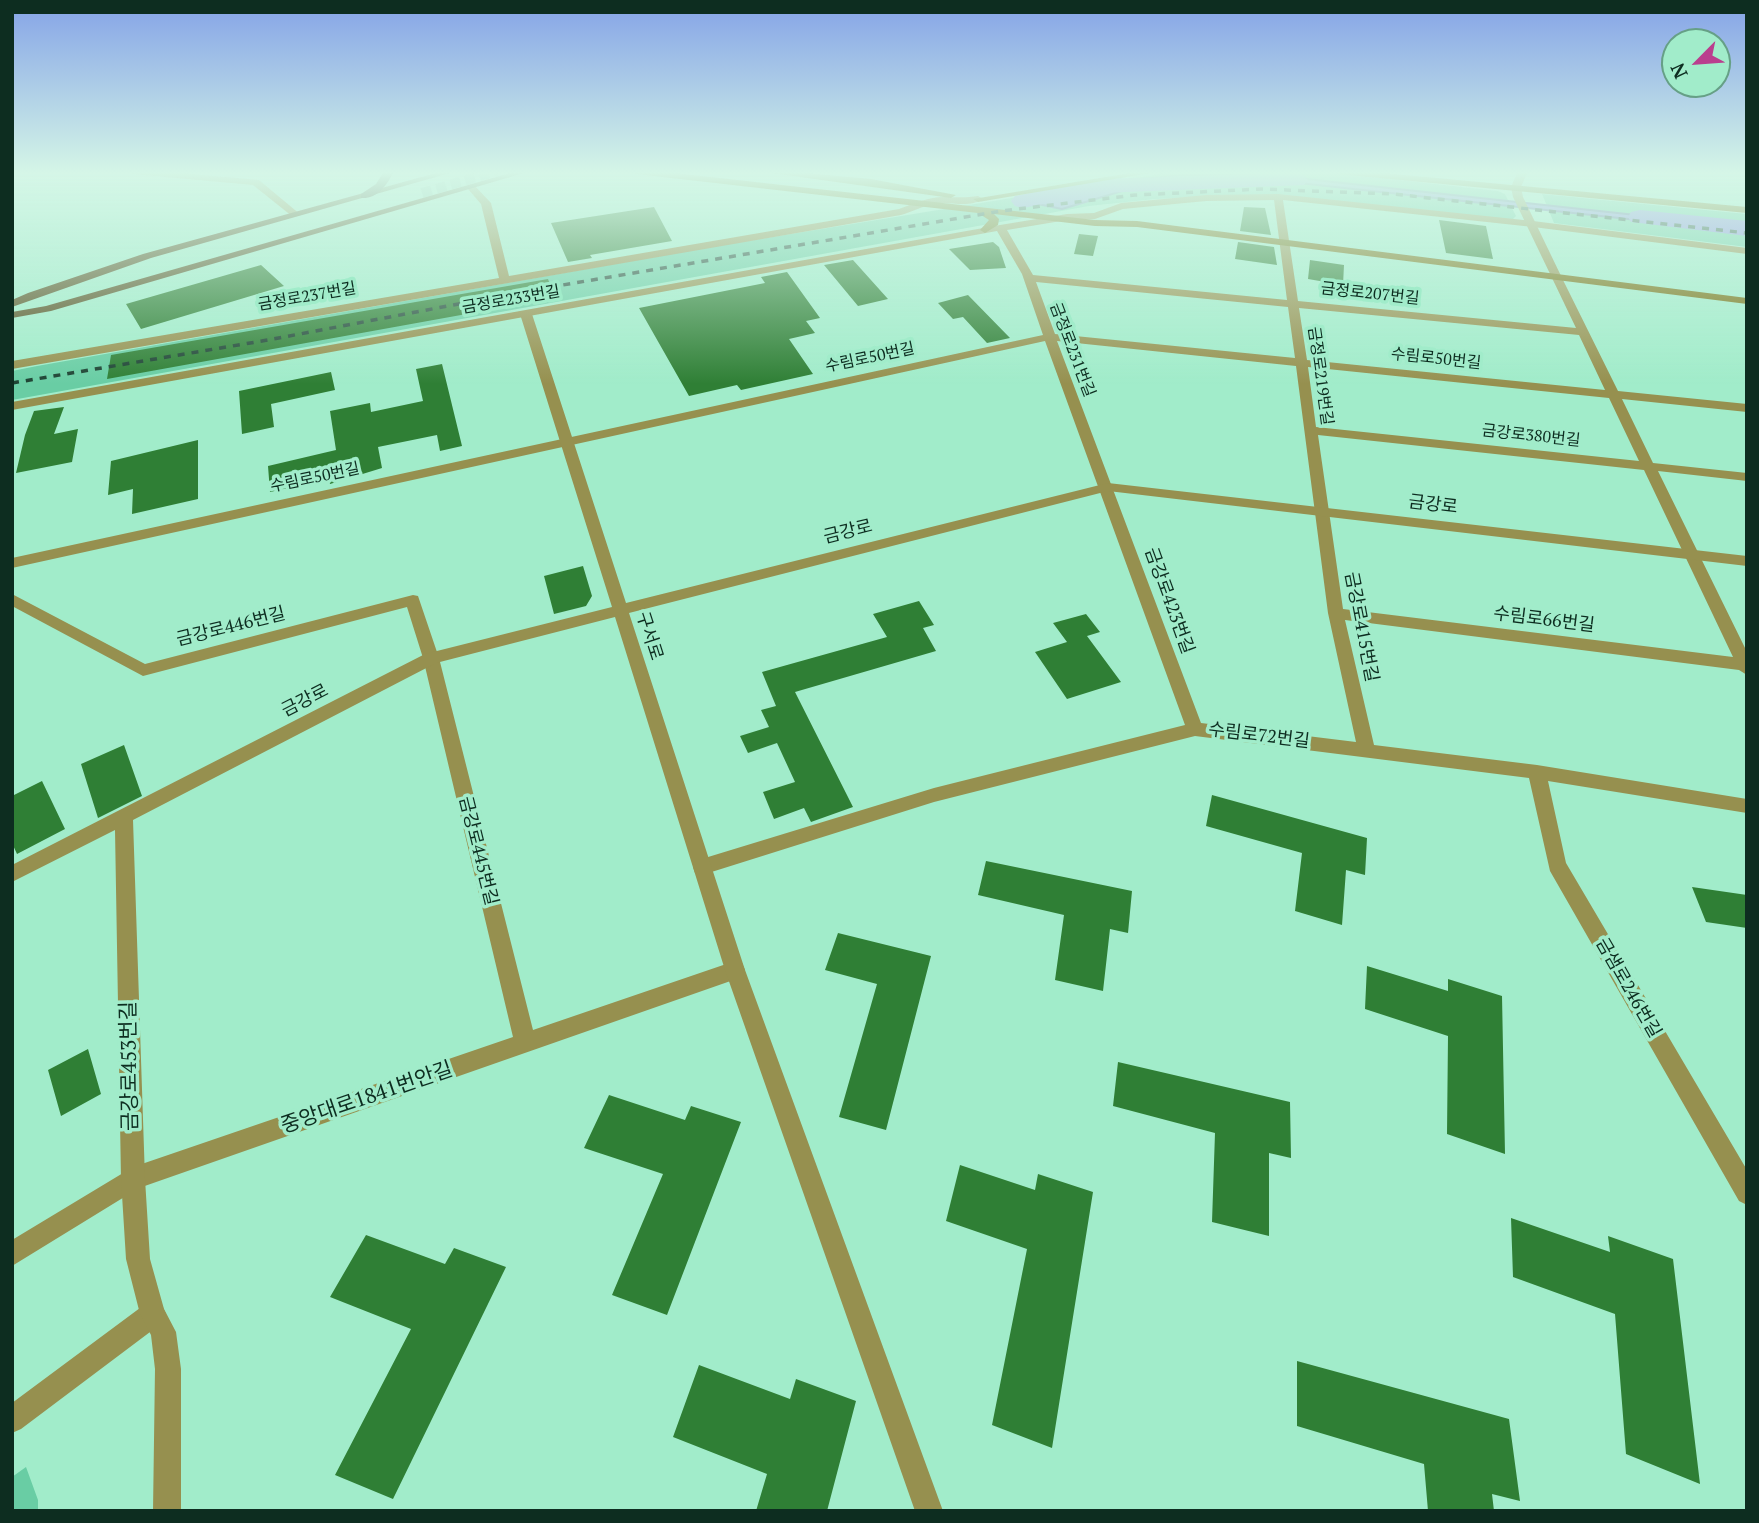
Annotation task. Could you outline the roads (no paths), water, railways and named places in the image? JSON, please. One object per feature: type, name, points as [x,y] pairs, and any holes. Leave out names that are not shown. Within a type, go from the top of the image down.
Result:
[{"type":"main road","points":[[12,305],[147,256],[198,242]]},
{"type":"main road","points":[[12,305],[227,242]]},
{"type":"main road","points":[[12,315],[242,242]]},
{"type":"main road","points":[[12,315],[47,309],[278,242]]},
{"type":"main road","points":[[1272,242],[1558,280],[1747,301]]},
{"type":"street","points":[[495,242],[504,278]]},
{"type":"street","name":"금정로237번길","points":[[12,365],[720,242]]},
{"type":"street","name":"금정로233번길","points":[[12,406],[919,242]]},
{"type":"street","name":"금정로231번길","points":[[1011,242],[1029,278],[1049,337],[1108,487]]},
{"type":"street","points":[[1541,242],[1689,554],[1746,666]]},
{"type":"street","points":[[1678,242],[1747,251]]},
{"type":"street","name":"금정로219번길","points":[[1287,244],[1322,511]]},
{"type":"street","name":"금정로207번길","points":[[1029,278],[1582,332]]},
{"type":"street","name":"구서로","points":[[526,314],[735,970],[929,1511]]},
{"type":"street","name":"수림로50번길","points":[[12,563],[566,440],[1049,337],[1747,408]]},
{"type":"street","name":"금강로380번길","points":[[1311,430],[1747,477]]},
{"type":"street","name":"금강로","points":[[12,874],[431,658],[620,608],[1108,487],[1747,561]]},
{"type":"street","name":"금강로423번길","points":[[1108,487],[1195,729]]},
{"type":"street","name":"금강로415번길","points":[[1322,511],[1336,613],[1366,749]]},
{"type":"street","name":"금강로446번길","points":[[12,599],[144,670],[413,600],[431,658]]},
{"type":"street","name":"수림로66번길","points":[[1336,613],[1746,666]]},
{"type":"street","name":"금강로445번길","points":[[431,658],[525,1043]]},
{"type":"street","name":"수림로72번길","points":[[702,867],[933,795],[1195,729],[1537,772],[1747,806]]},
{"type":"street","name":"금샘로246번길","points":[[1537,772],[1557,865],[1747,1193]]},
{"type":"street","name":"금강로453번길","points":[[124,815],[133,1179],[138,1259],[153,1314],[163,1332],[168,1369],[167,1511]]},
{"type":"street","name":"중앙대로1841번안길","points":[[12,1254],[133,1179],[735,970]]},
{"type":"street","points":[[12,1420],[153,1314]]},
{"type":"railway","points":[[12,383],[817,242]]}]
